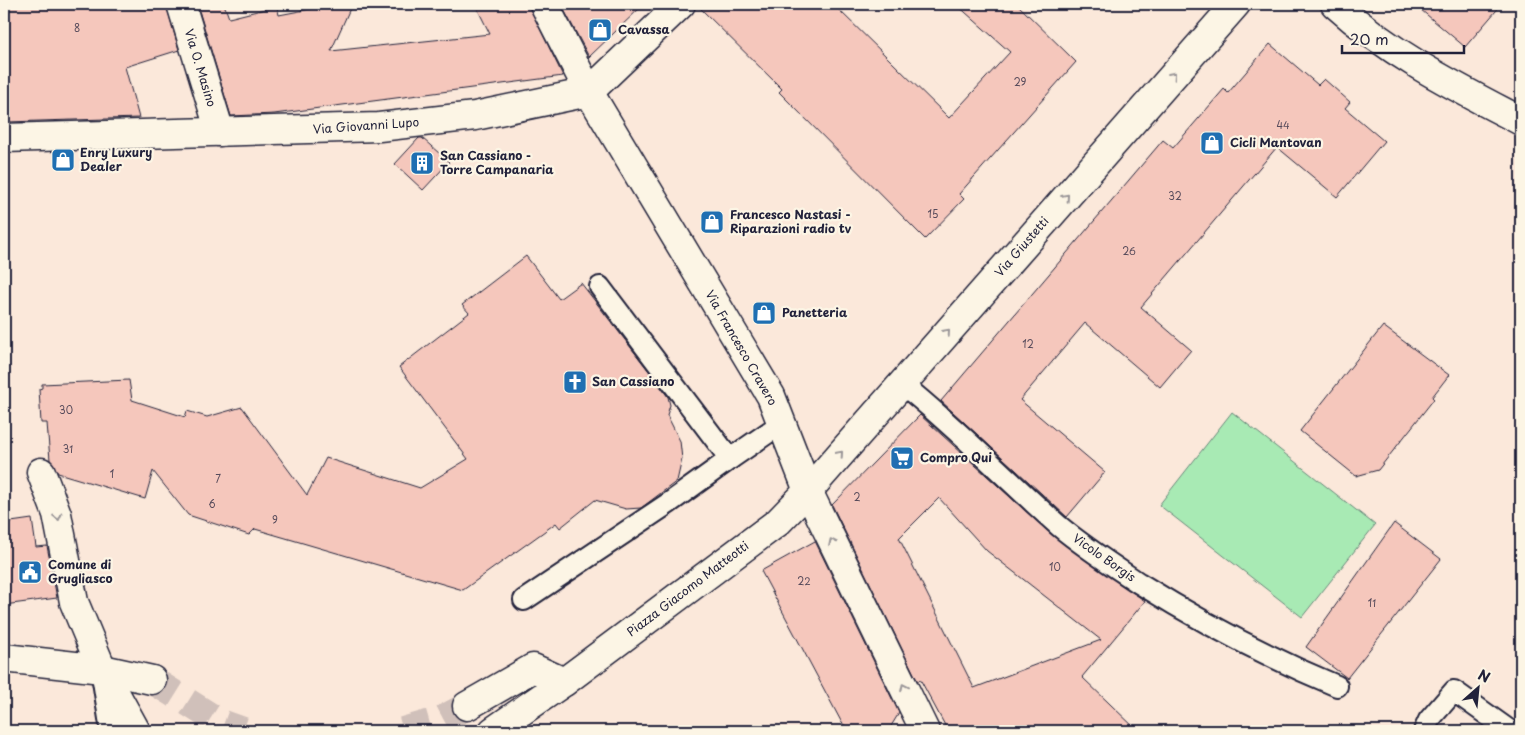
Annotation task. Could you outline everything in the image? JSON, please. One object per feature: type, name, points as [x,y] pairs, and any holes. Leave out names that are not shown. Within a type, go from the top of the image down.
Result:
[{"type":"street","name":"Via O. Masino","points":[[181,4],[220,132]]},
{"type":"street","name":"Via Francesco Cravero","points":[[544,4],[589,92],[771,396],[808,491],[925,731]]},
{"type":"street","points":[[589,92],[682,4]]},
{"type":"street","name":"Via Giustetti","points":[[808,491],[1236,4]]},
{"type":"street","points":[[1335,4],[1360,27],[1441,80],[1521,121]]},
{"type":"street","name":"Via Giovanni Lupo","points":[[8,138],[379,127],[475,116],[589,92]]},
{"type":"street","points":[[41,472],[57,514],[74,602],[102,669],[136,731]]},
{"type":"street","name":"Piazza Giacomo Matteotti","points":[[493,731],[564,682],[778,522],[808,491]]},
{"type":"street","points":[[4,658],[102,669],[152,680]]},
{"type":"street","points":[[467,706],[533,668],[564,682]]},
{"type":"lane","points":[[600,287],[730,459]]},
{"type":"lane","name":"Vicolo Borgis","points":[[902,384],[1060,526],[1111,564],[1191,616],[1286,665],[1337,686]]},
{"type":"lane","points":[[524,600],[782,422]]},
{"type":"lane","points":[[102,669],[111,731]]},
{"type":"lane","points":[[1424,731],[1429,720],[1454,691],[1510,731]]},
{"type":"green space","points":[[1232,412],[1375,525],[1302,617],[1159,505]]},
{"type":"building","points":[[4,4],[166,4],[179,50],[125,67],[139,118],[6,122],[4,109]]},
{"type":"building","points":[[197,4],[224,4],[229,18],[277,6],[279,15],[336,4],[352,4],[331,51],[490,34],[475,4],[528,4],[563,76],[274,114],[231,116]]},
{"type":"building","points":[[561,4],[644,4],[589,57]]},
{"type":"building","points":[[696,4],[833,4],[949,118],[1010,52],[956,4],[1017,4],[1076,62],[959,194],[964,199],[925,239],[779,92],[782,89]]},
{"type":"building","points":[[1414,4],[1502,4],[1465,47]]},
{"type":"building","points":[[1270,44],[1318,85],[1324,79],[1350,102],[1345,108],[1384,141],[1337,197],[1277,147],[1141,307],[1191,350],[1160,387],[1085,323],[1020,400],[1105,472],[1067,517],[941,401],[1163,140],[1173,148],[1224,89],[1228,93]]},
{"type":"building","name":"San Cassiano - Torre Campanaria","points":[[419,138],[422,138],[449,162],[423,190],[395,164]]},
{"type":"building","points":[[526,256],[559,299],[581,283],[652,375],[668,397],[670,405],[667,415],[680,441],[682,459],[677,481],[641,508],[626,509],[595,500],[560,528],[556,523],[463,590],[255,529],[249,535],[188,515],[153,471],[145,499],[58,473],[50,460],[47,423],[41,423],[39,389],[42,388],[42,384],[129,380],[132,400],[185,417],[187,411],[207,417],[242,407],[307,495],[326,458],[420,488],[468,459],[399,367],[469,313],[462,305]]},
{"type":"building","points":[[1383,326],[1449,375],[1432,397],[1434,399],[1378,470],[1356,476],[1300,431]]},
{"type":"building","points":[[920,415],[1052,535],[1145,601],[1082,677],[1138,731],[948,731],[920,679],[918,682],[832,505]],"holes":[[[939,498],[987,551],[1101,640],[974,688],[899,538]]]},
{"type":"building","name":"Comune di Grugliasco","points":[[32,519],[36,547],[47,546],[57,598],[4,605],[4,523]]},
{"type":"building","points":[[1394,523],[1441,559],[1347,678],[1306,647]]},
{"type":"building","points":[[815,541],[899,713],[888,731],[852,731],[842,723],[761,571]]},
{"type":"tunnel","points":[[152,680],[221,723],[243,731]]},
{"type":"tunnel","points":[[403,731],[441,720],[467,706]]},
{"type":"place","name":"Cavassa","points":[[600,30]]},
{"type":"place","name":"Cicli Mantovan","points":[[1212,143]]},
{"type":"place","name":"Enry Luxury Dealer","points":[[63,160]]},
{"type":"place","name":"San Cassiano - Torre Campanaria","points":[[422,163]]},
{"type":"place","name":"Francesco Nastasi - Riparazioni radio tv","points":[[712,222]]},
{"type":"place","name":"Panetteria","points":[[764,313]]},
{"type":"place","name":"San Cassiano","points":[[575,382]]},
{"type":"place","name":"Compro Qui","points":[[902,458]]},
{"type":"place","name":"Comune di Grugliasco","points":[[30,572]]}]
